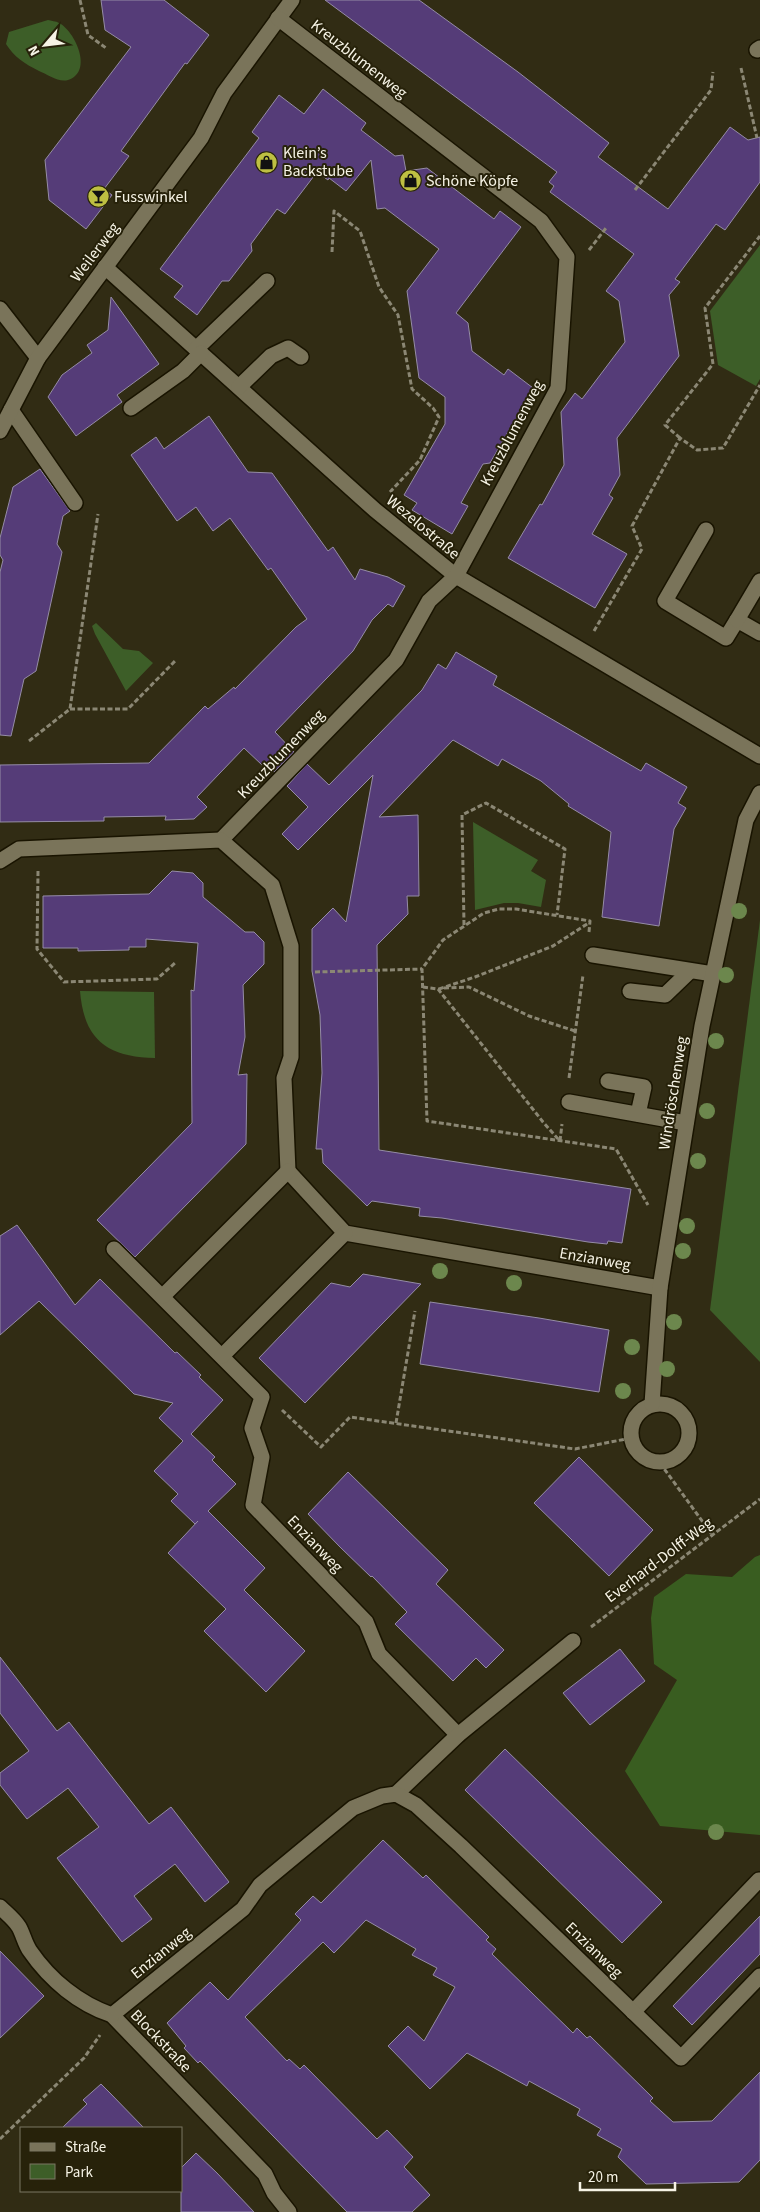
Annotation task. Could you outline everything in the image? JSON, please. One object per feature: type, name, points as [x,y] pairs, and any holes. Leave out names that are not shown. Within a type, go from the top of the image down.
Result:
[{"type":"street","name":"Weilerweg","points":[[0,431],[38,358],[201,138],[224,93],[292,0]]},
{"type":"street","name":"Kreuzblumenweg","points":[[221,840],[396,660],[429,601],[456,576],[558,388],[567,257],[541,221],[278,18]]},
{"type":"street","name":"Wezelostraße","points":[[105,267],[375,510],[456,576],[760,756]]},
{"type":"street","points":[[131,408],[183,371],[199,351],[267,281]]},
{"type":"street","points":[[0,308],[38,358]]},
{"type":"street","points":[[239,387],[271,356],[288,348],[301,357]]},
{"type":"street","points":[[11,410],[75,504]]},
{"type":"street","points":[[706,530],[665,601],[726,638],[760,581]]},
{"type":"street","points":[[737,620],[760,634]]},
{"type":"street","name":"Windröschenweg","points":[[652,1404],[660,1288],[702,1026],[746,820],[760,793]]},
{"type":"street","points":[[0,861],[19,849],[221,840],[272,884],[291,946],[291,1058],[284,1078],[288,1172],[346,1233],[222,1356]]},
{"type":"street","points":[[593,955],[713,974]]},
{"type":"street","points":[[630,991],[665,994],[690,971]]},
{"type":"street","points":[[608,1082],[644,1087],[638,1114]]},
{"type":"street","points":[[569,1102],[686,1123]]},
{"type":"street","points":[[162,1296],[288,1172]]},
{"type":"street","name":"Enzianweg","points":[[346,1233],[660,1288]]},
{"type":"street","points":[[114,1249],[262,1397]]},
{"type":"street","name":"Enzianweg","points":[[262,1397],[252,1428],[262,1457],[253,1505],[366,1622],[379,1654],[458,1735]]},
{"type":"street","points":[[662,1403],[676,1408],[685,1417],[690,1431],[689,1440],[683,1452],[674,1459],[660,1463],[648,1460],[641,1455],[634,1447],[631,1438],[631,1426],[635,1417],[641,1410],[652,1404],[662,1403]]},
{"type":"street","name":"Enzianweg","points":[[112,2015],[243,1910],[260,1885],[352,1808],[382,1796],[396,1794],[458,1735],[573,1641]]},
{"type":"street","name":"Enzianweg","points":[[396,1794],[416,1805],[455,1840],[681,2058],[760,1976]]},
{"type":"street","points":[[632,2012],[759,1880]]},
{"type":"street","name":"Blockstraße","points":[[0,1906],[18,1925],[30,1951],[69,1993],[93,2009],[112,2015],[264,2174],[274,2193],[289,2212]]},
{"type":"path","points":[[80,0],[88,35],[106,48]]},
{"type":"path","points":[[740,67],[757,138]]},
{"type":"path","points":[[636,190],[712,90],[713,72]]},
{"type":"path","points":[[332,252],[334,211],[360,231],[379,287],[398,316],[412,389],[439,416],[420,460],[398,482],[375,510]]},
{"type":"path","points":[[760,236],[705,308],[713,364],[665,425],[697,450],[723,448],[760,386]]},
{"type":"path","points":[[582,651],[642,549],[632,526],[680,438]]},
{"type":"path","points":[[70,709],[99,507]]},
{"type":"path","points":[[29,742],[70,709],[128,709],[176,660]]},
{"type":"path","points":[[464,926],[462,815],[486,803],[565,849],[557,915]]},
{"type":"path","points":[[38,848],[37,949],[64,982],[156,979],[175,963]]},
{"type":"path","points":[[590,921],[516,909],[499,909],[484,913],[443,940],[422,970],[427,1121],[616,1149],[668,1241]]},
{"type":"path","points":[[588,940],[590,921]]},
{"type":"path","points":[[438,989],[475,977],[554,946],[590,921]]},
{"type":"path","points":[[568,1086],[584,968]]},
{"type":"path","points":[[291,973],[422,970]]},
{"type":"path","points":[[423,987],[438,989],[469,987],[529,1016],[576,1031]]},
{"type":"path","points":[[438,989],[560,1141]]},
{"type":"path","points":[[560,1141],[562,1122]]},
{"type":"path","points":[[396,1424],[415,1311]]},
{"type":"path","points":[[262,1397],[274,1401],[321,1447],[350,1417],[575,1449],[631,1438]]},
{"type":"path","points":[[660,1463],[713,1536]]},
{"type":"path","name":"Everhard-Dolff-Weg","points":[[573,1641],[713,1536],[760,1498]]},
{"type":"path","points":[[0,2139],[84,2058],[112,2015]]},
{"type":"green space","points":[[48,20],[58,22],[65,27],[76,42],[81,61],[80,69],[76,76],[68,80],[57,79],[29,66],[16,56],[6,44],[9,32]]},
{"type":"green space","points":[[760,245],[760,379],[756,386],[718,365],[710,311]]},
{"type":"green space","points":[[96,623],[123,649],[139,651],[153,663],[126,691],[95,634],[92,626]]},
{"type":"green space","points":[[473,822],[538,860],[531,871],[546,880],[541,907],[518,903],[504,903],[475,910]]},
{"type":"green space","points":[[760,920],[760,1362],[710,1310]]},
{"type":"green space","points":[[80,991],[154,992],[155,1058],[124,1054],[101,1043],[87,1022],[82,1008]]},
{"type":"green space","points":[[760,1555],[760,1835],[660,1826],[625,1771],[677,1680],[654,1664],[651,1618],[654,1597],[686,1574],[732,1577],[755,1557]]},
{"type":"building","points":[[101,0],[164,0],[209,35],[187,64],[185,63],[121,151],[129,156],[104,189],[112,195],[86,229],[49,200],[45,160],[131,47],[105,30]]},
{"type":"building","points":[[325,0],[419,0],[518,72],[609,143],[598,157],[668,209],[730,127],[748,140],[760,137],[760,182],[725,230],[716,224],[675,279],[680,282],[669,295],[679,356],[617,438],[620,475],[609,495],[613,498],[592,534],[627,554],[595,608],[508,558],[540,504],[542,505],[564,465],[561,412],[575,393],[582,399],[625,342],[619,301],[606,291],[634,254],[550,192],[554,186],[549,182],[557,172]]},
{"type":"building","points":[[323,89],[366,123],[361,130],[395,156],[403,155],[406,171],[427,168],[494,219],[500,211],[521,227],[456,313],[468,323],[472,351],[504,375],[508,369],[537,391],[516,427],[512,425],[490,463],[483,464],[461,503],[468,506],[452,534],[412,510],[417,503],[404,495],[445,424],[445,397],[419,378],[407,291],[439,249],[385,208],[377,209],[371,160],[346,191],[329,178],[328,180],[317,172],[285,214],[277,209],[251,244],[252,251],[229,281],[222,281],[197,315],[174,297],[183,286],[160,269],[259,138],[252,132],[279,95],[304,114]]},
{"type":"building","points":[[111,297],[159,364],[117,395],[122,402],[76,436],[48,397],[62,375],[92,353],[87,345],[108,330]]},
{"type":"building","points":[[209,416],[248,472],[272,473],[328,551],[333,547],[355,580],[360,569],[388,577],[405,586],[393,607],[388,604],[372,620],[353,651],[275,732],[294,752],[274,772],[264,763],[262,765],[244,748],[197,797],[207,807],[194,819],[165,820],[166,816],[104,817],[104,821],[0,822],[0,765],[149,763],[205,706],[208,709],[234,687],[235,689],[296,627],[307,619],[271,568],[268,570],[230,518],[213,531],[196,507],[177,521],[131,455],[156,437],[164,449]]},
{"type":"building","points":[[40,469],[70,511],[63,516],[57,544],[62,552],[36,671],[24,679],[11,736],[0,735],[0,572],[3,560],[0,555],[0,538],[13,487]]},
{"type":"building","points":[[456,652],[497,676],[493,685],[641,771],[646,763],[687,787],[678,803],[686,808],[674,829],[659,926],[602,917],[611,832],[568,806],[569,804],[541,781],[502,759],[498,766],[453,740],[379,817],[418,815],[419,896],[407,896],[408,914],[377,945],[379,1150],[631,1189],[622,1243],[608,1241],[607,1244],[588,1242],[442,1218],[419,1216],[420,1208],[372,1201],[367,1206],[323,1163],[322,1149],[316,1149],[322,1073],[320,1015],[312,971],[312,929],[333,908],[346,922],[373,775],[298,850],[282,834],[308,807],[287,786],[307,764],[329,785],[422,690],[438,664],[446,669]]},
{"type":"building","points":[[172,871],[193,873],[203,883],[203,897],[245,932],[254,932],[264,942],[264,964],[243,985],[245,1037],[238,1075],[247,1074],[246,1144],[135,1257],[97,1220],[192,1123],[191,990],[194,991],[198,943],[146,939],[146,947],[129,947],[129,950],[78,951],[78,948],[43,948],[43,896],[149,894]]},
{"type":"building","points":[[17,1225],[75,1305],[100,1279],[175,1353],[177,1352],[201,1375],[199,1377],[223,1400],[191,1434],[215,1457],[212,1460],[236,1484],[208,1511],[265,1568],[244,1590],[305,1651],[266,1692],[204,1631],[226,1609],[168,1553],[198,1521],[195,1524],[171,1501],[178,1494],[154,1471],[183,1441],[159,1418],[173,1403],[134,1394],[39,1301],[0,1335],[0,1236]]},
{"type":"building","points":[[363,1274],[421,1284],[305,1403],[259,1358],[331,1283],[350,1287]]},
{"type":"building","points":[[430,1302],[609,1330],[599,1392],[420,1364]]},
{"type":"building","points":[[579,1457],[653,1530],[609,1576],[534,1503]]},
{"type":"building","points":[[348,1472],[448,1570],[436,1584],[504,1650],[486,1668],[476,1658],[453,1681],[395,1624],[407,1612],[308,1514]]},
{"type":"building","points":[[620,1649],[645,1681],[590,1725],[563,1693]]},
{"type":"building","points":[[0,1657],[57,1731],[69,1722],[149,1824],[171,1807],[229,1882],[205,1902],[175,1864],[134,1896],[152,1919],[122,1942],[57,1858],[99,1827],[68,1788],[27,1819],[0,1785],[0,1773],[29,1751],[0,1713]]},
{"type":"building","points":[[505,1749],[662,1902],[622,1943],[465,1790]]},
{"type":"building","points":[[383,1840],[423,1878],[426,1875],[489,1937],[486,1940],[496,1949],[492,1954],[573,2033],[577,2028],[587,2038],[590,2036],[653,2098],[650,2101],[673,2122],[712,2121],[760,2072],[760,2160],[739,2182],[646,2184],[618,2157],[622,2149],[597,2135],[601,2129],[577,2115],[580,2109],[529,2081],[527,2086],[467,2053],[430,2089],[388,2046],[408,2026],[424,2041],[455,1987],[433,1975],[437,1968],[412,1955],[416,1949],[366,1920],[334,1953],[323,1942],[245,2017],[287,2061],[289,2059],[300,2069],[304,2065],[377,2139],[387,2130],[413,2157],[404,2167],[430,2195],[412,2212],[347,2212],[200,2061],[198,2063],[184,2048],[186,2046],[167,2023],[210,1982],[228,2000],[301,1920],[295,1914],[313,1896],[321,1903]]},
{"type":"building","points":[[760,1916],[760,1954],[692,2025],[673,2006]]},
{"type":"building","points":[[0,1951],[44,1996],[0,2038]]},
{"type":"building","points":[[101,2084],[143,2127],[63,2127],[87,2104],[83,2100]]},
{"type":"building","points":[[196,2153],[254,2212],[181,2212],[182,2167]]},
{"type":"place","name":"Klein’s Backstube","points":[[267,162]]},
{"type":"place","name":"Schöne Köpfe","points":[[410,181]]},
{"type":"place","name":"Fusswinkel","points":[[98,197]]}]
